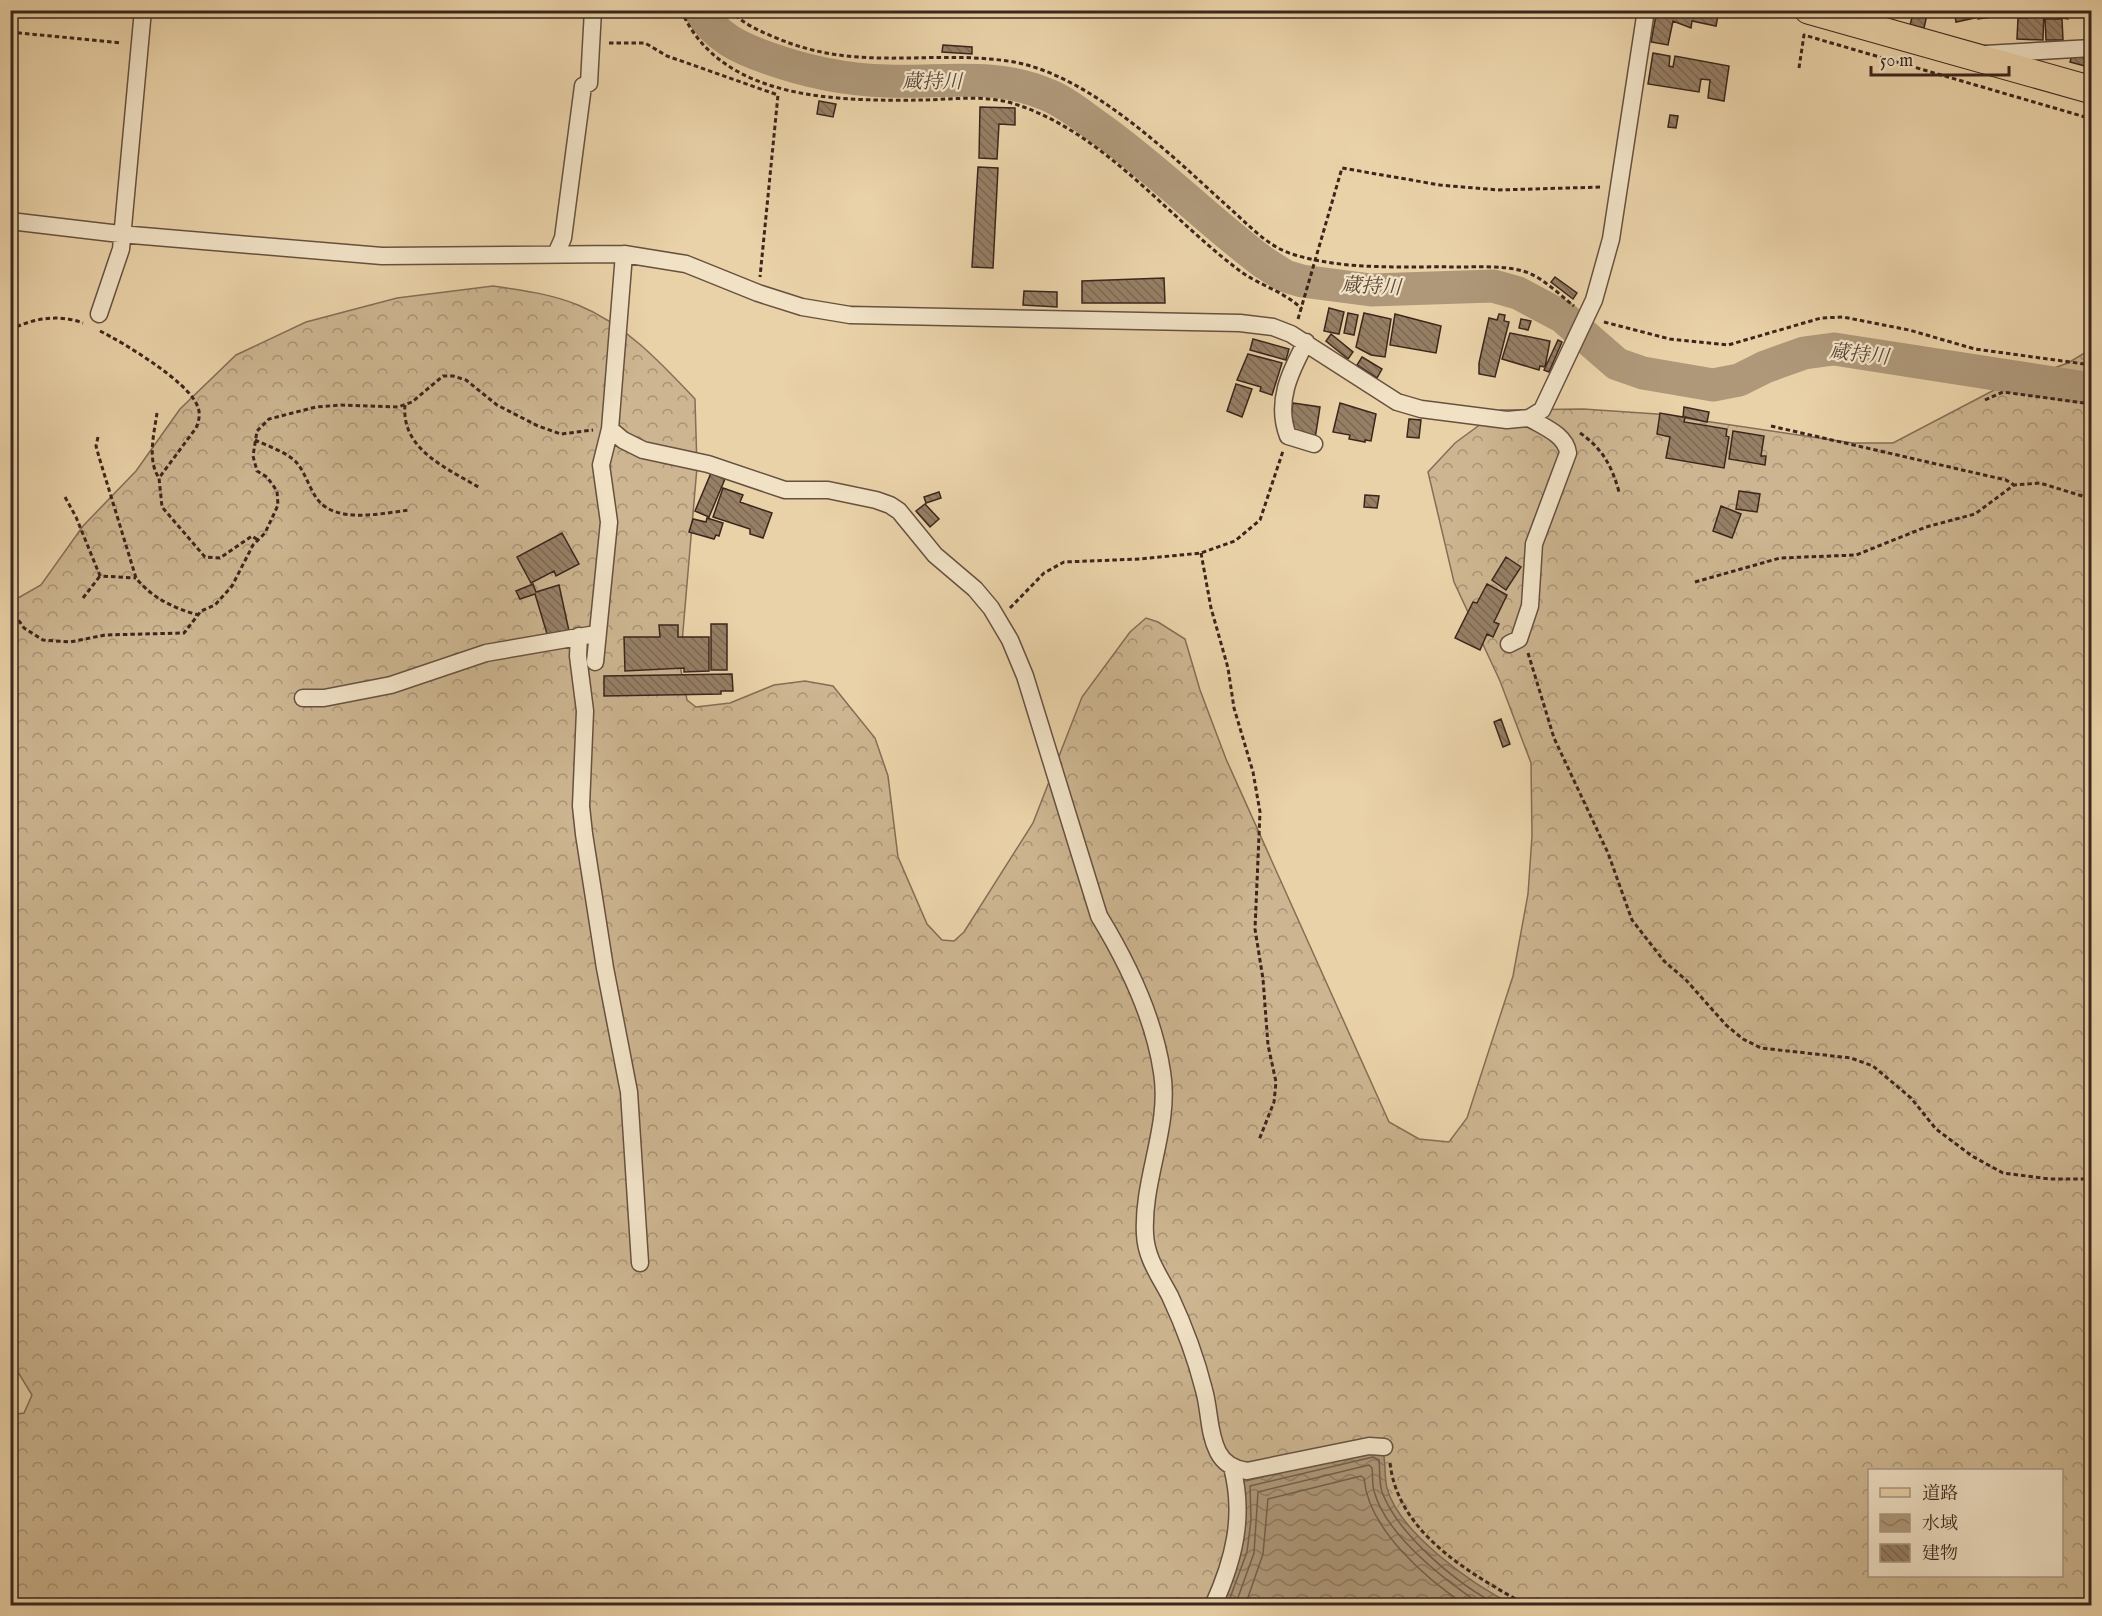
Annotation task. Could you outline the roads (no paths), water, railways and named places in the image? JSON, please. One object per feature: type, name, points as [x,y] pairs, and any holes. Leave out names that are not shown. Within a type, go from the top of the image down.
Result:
[{"type":"main road","points":[[1808,10],[2091,90]]},
{"type":"street","points":[[99,314],[121,249],[120,234],[143,10]]},
{"type":"street","points":[[556,254],[563,238],[584,86],[589,83],[593,10]]},
{"type":"street","points":[[10,221],[120,234],[382,256],[624,254],[686,264],[758,293],[802,307],[850,315],[1240,323],[1273,327],[1299,338],[1397,402],[1422,409],[1507,420],[1529,418],[1542,410],[1594,300],[1611,239],[1646,10]]},
{"type":"street","points":[[1972,56],[2013,51],[2091,48]]},
{"type":"street","points":[[595,662],[609,522],[601,465],[610,429],[624,254]]},
{"type":"street","points":[[1299,338],[1284,391],[1283,411],[1288,436],[1314,444]]},
{"type":"street","points":[[1514,641],[1530,606],[1534,544],[1568,453],[1567,445],[1560,436],[1529,418]]},
{"type":"street","points":[[610,429],[623,440],[643,450],[708,464],[785,490],[828,490],[854,494],[890,505],[899,511],[935,555],[975,589],[1000,621],[1025,676],[1099,916],[1114,942],[1134,987],[1162,1070],[1164,1090],[1161,1119],[1145,1214],[1146,1248],[1170,1296],[1192,1351],[1205,1392],[1210,1429],[1218,1452],[1232,1467],[1236,1481],[1236,1547],[1213,1605]]},
{"type":"street","points":[[303,698],[324,698],[391,685],[486,653],[579,636],[597,635]]},
{"type":"street","points":[[579,636],[578,656],[585,711],[581,806],[605,968],[629,1092],[640,1263]]},
{"type":"street","points":[[1232,1467],[1247,1471],[1369,1446],[1384,1447]]},
{"type":"water","points":[[1372,1450],[1383,1451],[1387,1488],[1394,1505],[1406,1523],[1422,1540],[1459,1571],[1514,1605],[1221,1606],[1242,1482]]},
{"type":"waterway","name":"蔵持川","points":[[699,10],[713,27],[738,46],[812,71],[871,80],[969,80],[1009,83],[1055,98],[1161,176],[1221,229],[1263,262],[1285,276],[1302,281],[1371,290],[1493,286],[1518,293],[1563,317],[1617,364],[1643,373],[1713,385],[1739,380],[1765,367],[1804,353],[1834,349],[2092,389]]}]
